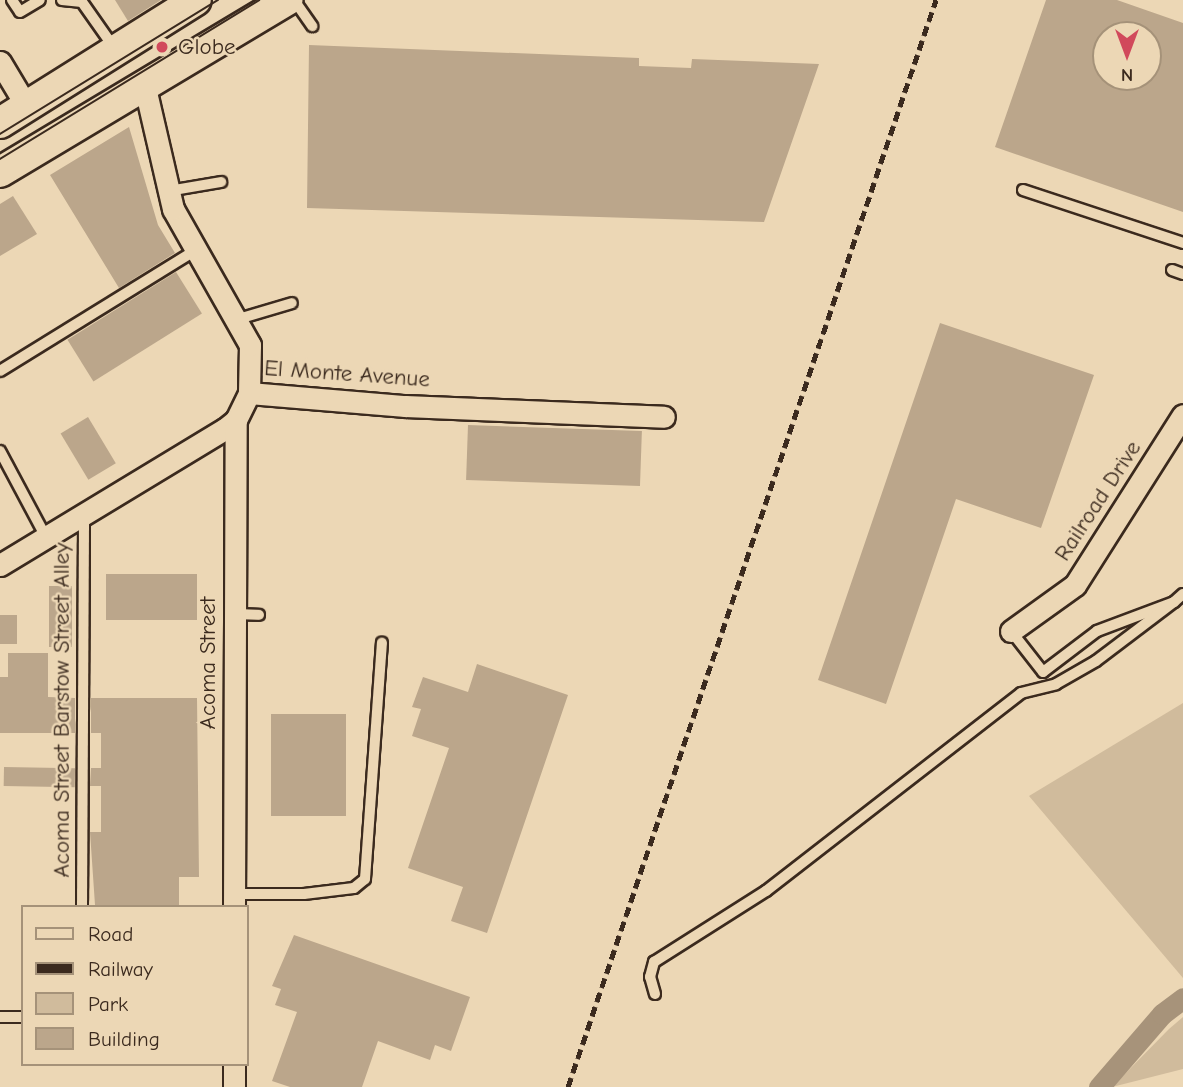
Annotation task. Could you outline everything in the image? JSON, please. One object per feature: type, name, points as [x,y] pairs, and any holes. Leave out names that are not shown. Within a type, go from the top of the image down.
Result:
[{"type":"main road","points":[[0,123],[196,0]]},
{"type":"main road","points":[[0,172],[145,88],[287,0]]},
{"type":"street","points":[[0,62],[27,107]]},
{"type":"street","points":[[145,88],[168,191],[179,224],[238,319],[250,345],[249,393]]},
{"type":"street","name":"El Monte Avenue","points":[[236,420],[249,393],[405,406],[664,417]]},
{"type":"street","name":"Railroad Drive","points":[[1011,631],[1075,585],[1183,415]]},
{"type":"street","points":[[0,565],[236,420]]},
{"type":"street","name":"Acoma Street","points":[[234,900],[236,420]]},
{"type":"street","points":[[234,1066],[234,1087]]},
{"type":"lane","points":[[12,0],[20,12],[40,0]]},
{"type":"lane","points":[[62,0],[82,2],[115,50]]},
{"type":"lane","points":[[294,0],[312,26]]},
{"type":"lane","points":[[168,191],[221,182]]},
{"type":"lane","points":[[1023,190],[1183,243]]},
{"type":"lane","points":[[0,371],[196,250]]},
{"type":"lane","points":[[238,319],[292,303]]},
{"type":"lane","points":[[0,451],[46,537]]},
{"type":"lane","name":"Acoma Street Barstow Street Alley","points":[[82,905],[84,514]]},
{"type":"lane","points":[[1011,631],[1043,672],[1097,631],[1179,598]]},
{"type":"lane","points":[[655,994],[650,977],[654,962],[766,891],[1021,693],[1056,684],[1096,661],[1179,598]]},
{"type":"lane","points":[[234,614],[259,615]]},
{"type":"lane","points":[[234,900],[354,888],[365,879],[374,792],[382,643]]},
{"type":"lane","points":[[0,1017],[21,1017]]},
{"type":"green space","points":[[1183,703],[1183,978],[1029,796]]},
{"type":"green space","points":[[1183,1017],[1183,1069],[1112,1087],[1169,1029]]},
{"type":"building","points":[[115,0],[161,0],[128,21]]},
{"type":"building","points":[[1046,0],[1117,0],[1183,23],[1183,212],[995,147]]},
{"type":"building","points":[[309,45],[639,58],[639,66],[691,68],[692,59],[819,64],[764,222],[307,208]]},
{"type":"building","points":[[129,127],[158,225],[175,253],[119,288],[50,175]]},
{"type":"building","points":[[13,196],[37,234],[0,256],[0,204]]},
{"type":"building","points":[[176,272],[202,314],[93,381],[67,340]]},
{"type":"building","points":[[940,323],[1094,375],[1041,528],[956,499],[886,704],[818,680]]},
{"type":"building","points":[[88,417],[116,463],[88,480],[61,433]]},
{"type":"building","points":[[468,425],[642,431],[640,486],[466,480]]},
{"type":"building","points":[[106,574],[197,574],[197,620],[106,620]]},
{"type":"building","points":[[49,586],[72,586],[72,647],[49,647]]},
{"type":"building","points":[[0,615],[17,615],[17,644],[0,644]]},
{"type":"building","points":[[8,653],[48,653],[48,697],[75,698],[75,733],[0,733],[0,677],[8,677]]},
{"type":"building","points":[[477,664],[568,695],[487,933],[451,921],[463,887],[408,868],[449,748],[412,736],[421,709],[412,707],[423,677],[468,692]]},
{"type":"building","points":[[91,698],[197,698],[199,877],[179,877],[179,905],[95,905],[90,832],[101,832],[101,786],[90,786],[91,768],[101,768],[101,733],[91,733]]},
{"type":"building","points":[[271,714],[346,714],[346,816],[271,816]]},
{"type":"building","points":[[4,767],[75,768],[75,787],[4,786]]},
{"type":"building","points":[[294,935],[470,997],[451,1051],[435,1045],[430,1060],[378,1041],[362,1087],[290,1087],[272,1081],[297,1012],[275,1005],[281,989],[272,986]]},
{"type":"waterway","points":[[1099,1087],[1162,1014],[1183,998]]},
{"type":"tram line","points":[[0,134],[218,0]]},
{"type":"tram line","points":[[0,159],[259,0]]},
{"type":"railway","points":[[568,1087],[936,0]]},
{"type":"place","name":"Globe","points":[[162,47]]}]
